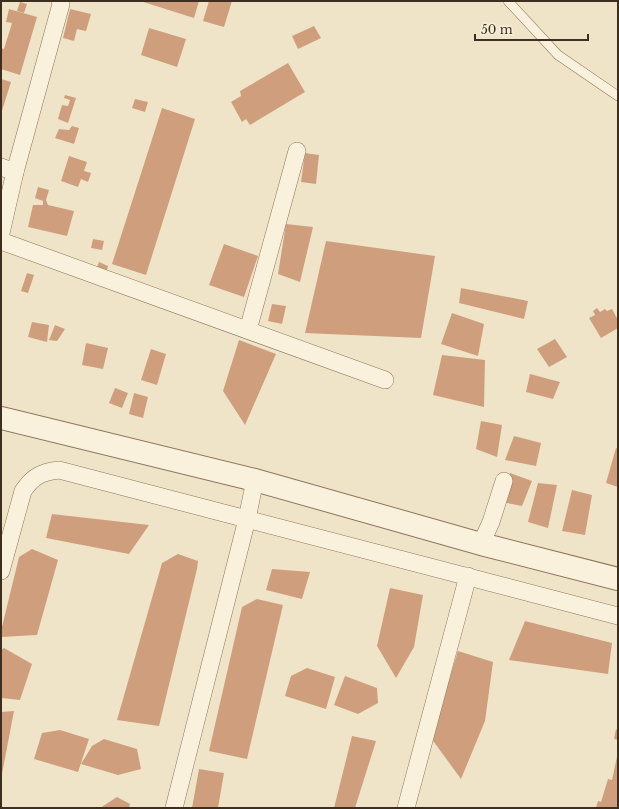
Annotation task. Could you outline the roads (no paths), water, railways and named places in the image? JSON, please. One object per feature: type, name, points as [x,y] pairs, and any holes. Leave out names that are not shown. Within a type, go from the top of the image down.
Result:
[{"type":"street","points":[[1,233],[8,169],[61,4],[60,1]]},
{"type":"street","points":[[248,330],[297,151]]},
{"type":"street","points":[[1,241],[385,380]]},
{"type":"street","points":[[1,418],[255,480],[481,544],[618,579]]},
{"type":"street","points":[[1,571],[23,491],[38,474],[59,470],[618,616]]},
{"type":"street","points":[[174,808],[247,519],[255,480]]},
{"type":"street","points":[[481,544],[491,522],[504,481]]},
{"type":"street","points":[[406,808],[468,576]]},
{"type":"lane","points":[[508,1],[558,55],[618,96]]}]
